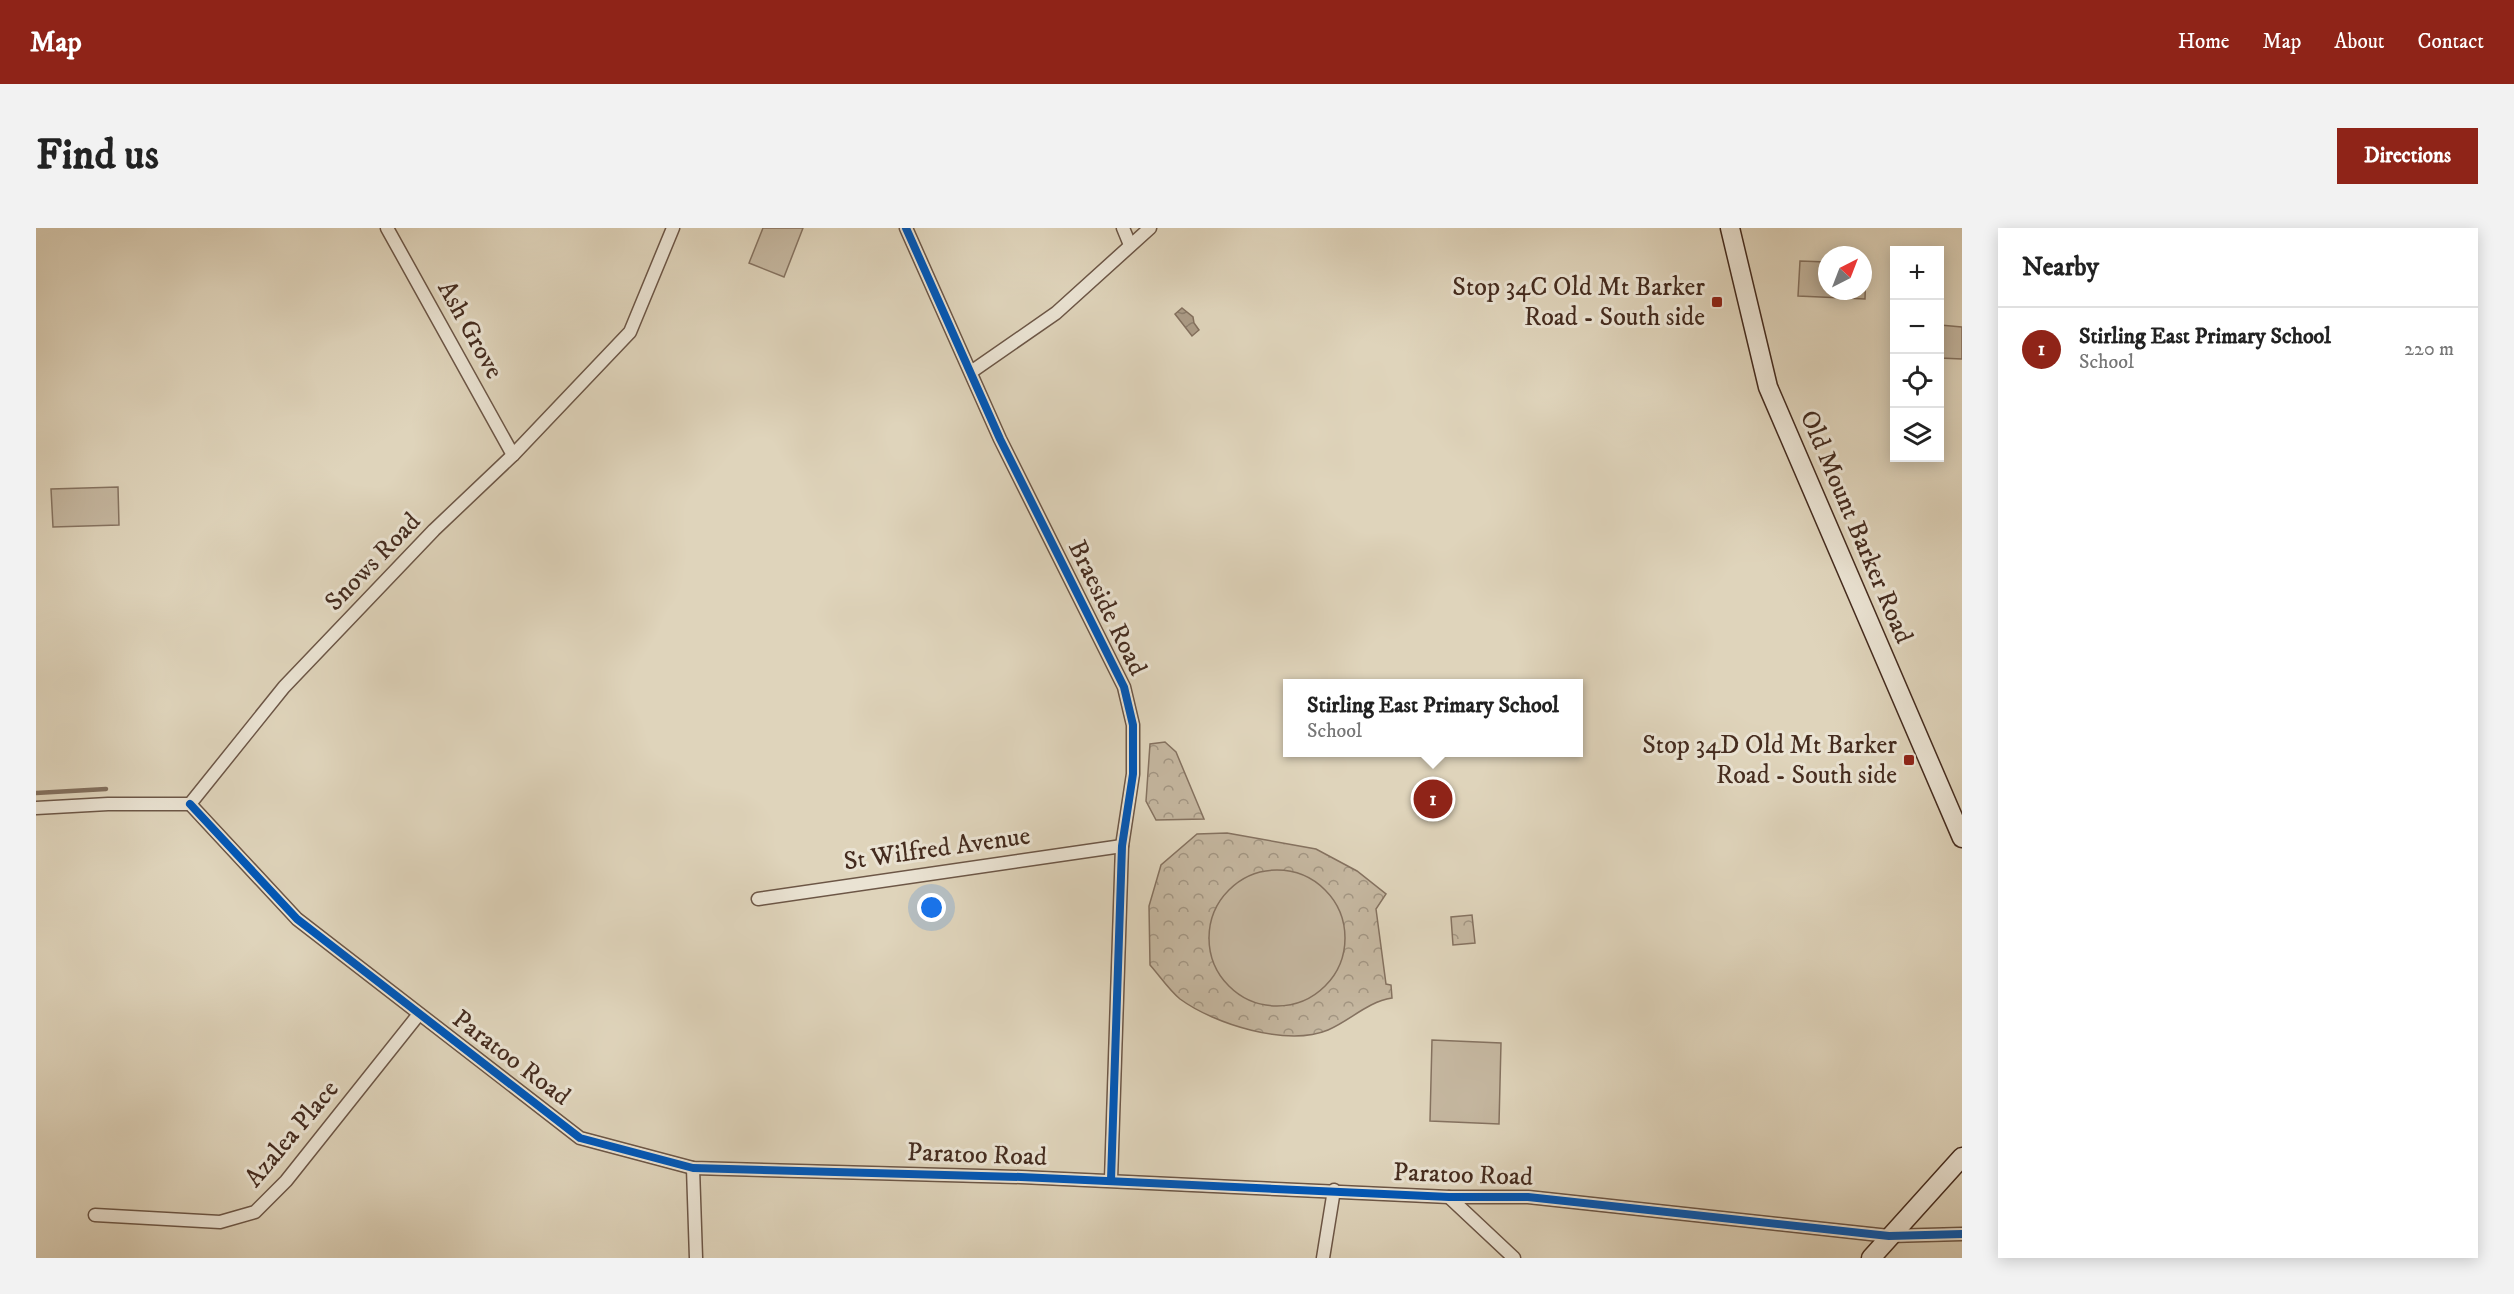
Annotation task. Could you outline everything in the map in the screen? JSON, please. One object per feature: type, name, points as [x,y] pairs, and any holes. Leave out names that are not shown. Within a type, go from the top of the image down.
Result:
[{"type":"main road","name":"Old Mount Barker Road","points":[[1730,228],[1768,387],[1962,838]]},
{"type":"main road","points":[[1871,1258],[1962,1157]]},
{"type":"street","name":"Ash Grove","points":[[387,228],[513,455]]},
{"type":"street","name":"Snows Road","points":[[190,804],[284,687],[434,530],[513,455],[630,332],[673,228]]},
{"type":"street","name":"Braeside Road","points":[[906,228],[1000,439],[1124,687],[1133,725],[1133,774],[1122,846],[1111,1180]]},
{"type":"street","points":[[1123,228],[1130,245]]},
{"type":"street","points":[[971,372],[1056,313],[1150,228]]},
{"type":"street","points":[[36,808],[108,804],[190,804]]},
{"type":"street","name":"Paratoo Road","points":[[190,804],[297,919],[580,1138],[693,1168],[1111,1180],[1449,1197],[1528,1197],[1889,1236],[1962,1233]]},
{"type":"street","name":"St Wilfred Avenue","points":[[758,899],[1122,846]]},
{"type":"street","name":"Azalea Place","points":[[94,1215],[220,1222],[255,1212],[286,1181],[419,1014]]},
{"type":"street","points":[[693,1168],[696,1258]]},
{"type":"street","points":[[1323,1258],[1334,1190]]},
{"type":"street","points":[[1449,1197],[1514,1258]]},
{"type":"green space","points":[[763,228],[803,228],[784,277],[749,263]]},
{"type":"green space","points":[[1800,261],[1818,262],[1818,297],[1798,296]]},
{"type":"green space","points":[[1944,325],[1962,327],[1962,359],[1944,358]]},
{"type":"green space","points":[[118,487],[119,525],[53,527],[51,489]]},
{"type":"green space","points":[[1165,742],[1176,752],[1204,819],[1156,820],[1146,801],[1150,744]]},
{"type":"green space","points":[[1227,833],[1316,849],[1357,871],[1386,894],[1376,909],[1386,984],[1391,985],[1392,998],[1367,1007],[1328,1030],[1311,1035],[1292,1036],[1251,1030],[1212,1017],[1180,999],[1168,987],[1150,965],[1149,906],[1161,865],[1197,834]]},
{"type":"green space","points":[[1277,870],[1303,875],[1315,881],[1325,890],[1334,900],[1340,912],[1345,938],[1340,964],[1334,976],[1325,986],[1315,995],[1303,1001],[1277,1006],[1251,1001],[1239,995],[1229,986],[1220,976],[1214,964],[1209,938],[1214,912],[1220,900],[1229,890],[1239,881],[1251,875]]},
{"type":"green space","points":[[1472,915],[1475,943],[1453,945],[1451,917]]},
{"type":"green space","points":[[1432,1040],[1501,1043],[1499,1124],[1430,1121]]},
{"type":"water","points":[[1182,308],[1193,317],[1199,330],[1192,336],[1175,314]]},
{"type":"waterway","points":[[36,793],[106,789]]},
{"type":"cycle path","points":[[906,228],[1000,439],[1124,687],[1133,725],[1133,774],[1122,846],[1111,1180]]},
{"type":"cycle path","points":[[190,804],[297,919],[580,1138],[693,1168],[1021,1177],[1449,1197],[1528,1197],[1889,1236],[1962,1234]]},
{"type":"place","name":"Stop 34C Old Mt Barker Road - South side","points":[[1717,302]]},
{"type":"place","name":"Stop 34D Old Mt Barker Road - South side","points":[[1909,760]]},
{"type":"place","name":"Stirling East Primary School","points":[[1433,799]]}]
